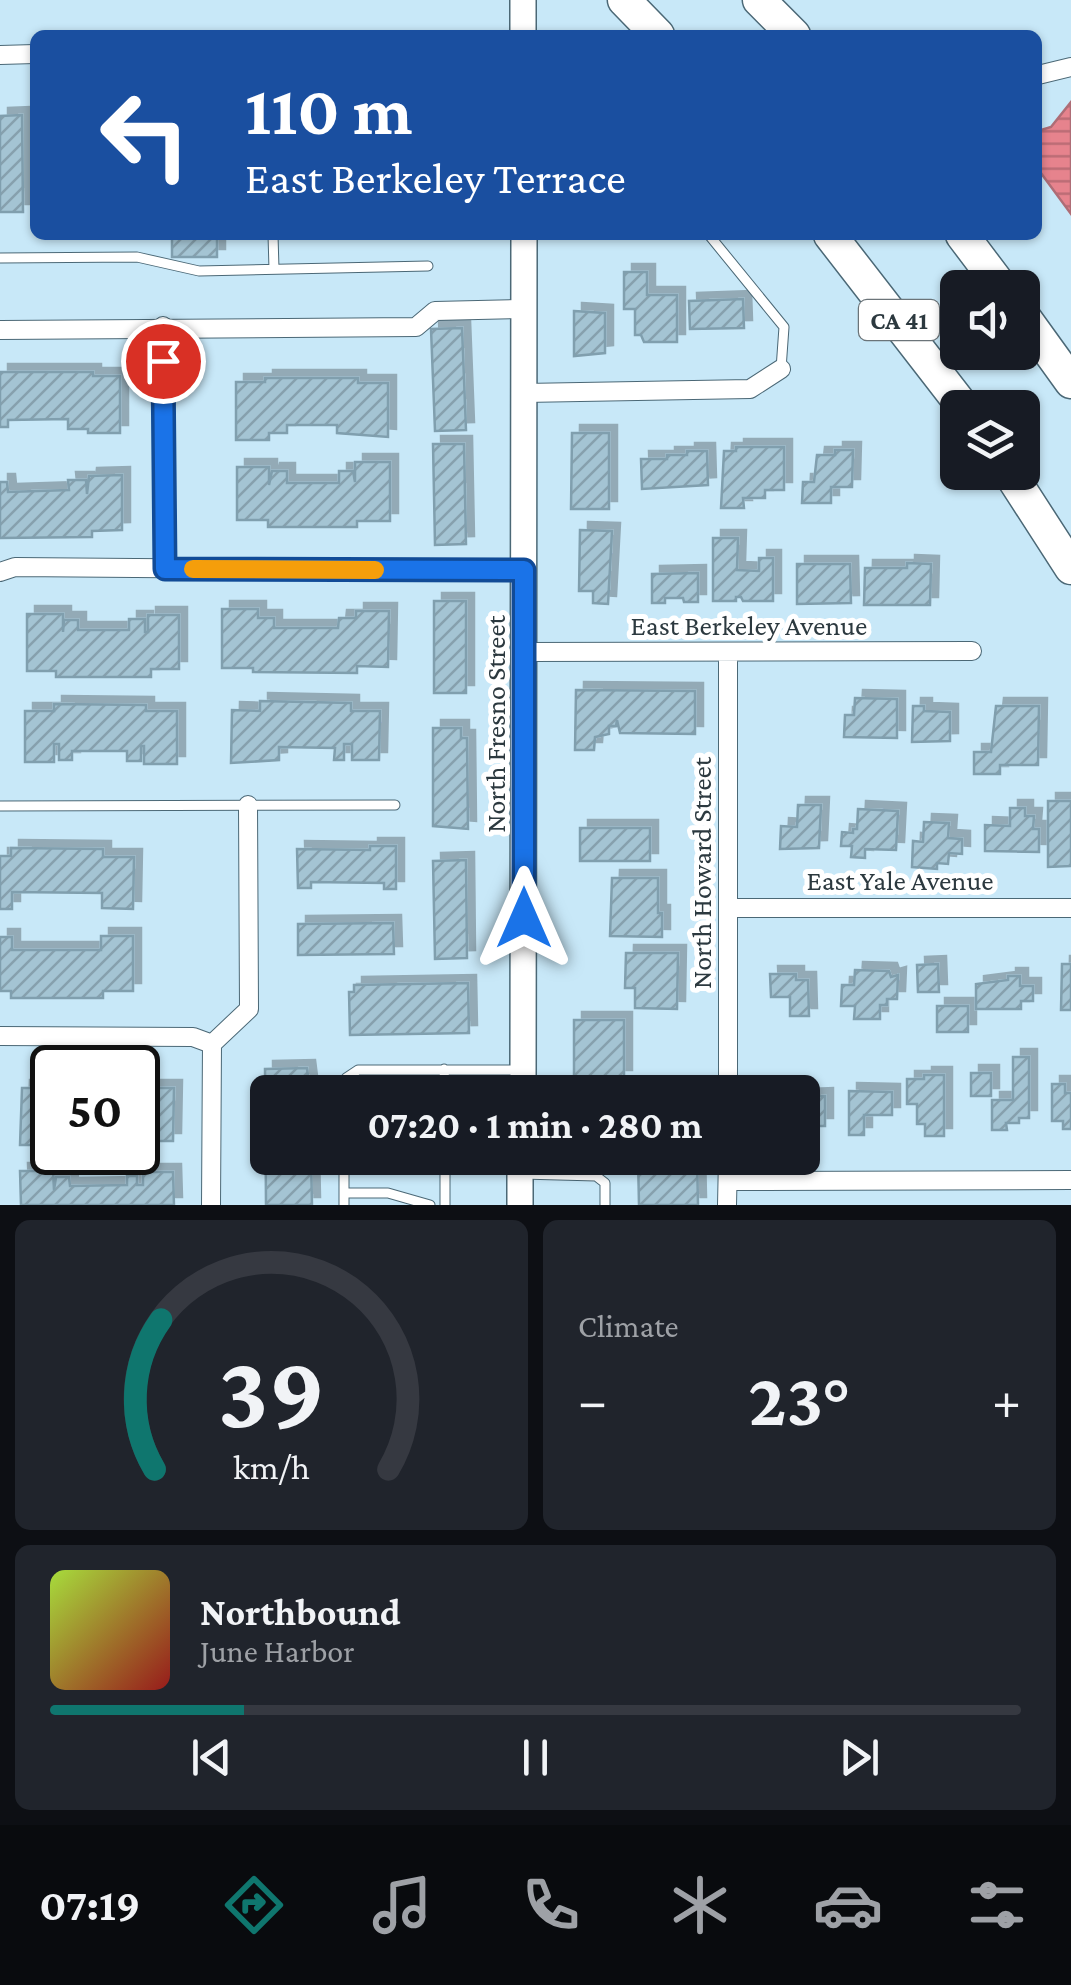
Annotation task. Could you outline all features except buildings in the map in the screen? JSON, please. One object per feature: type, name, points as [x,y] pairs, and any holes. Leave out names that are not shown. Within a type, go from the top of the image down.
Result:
[{"type":"highway","points":[[624,0],[653,30]]},
{"type":"highway","points":[[760,0],[789,30]]},
{"type":"highway","name":"CA 41","points":[[834,240],[950,390]]},
{"type":"highway","points":[[966,240],[988,270]]},
{"type":"highway","points":[[1040,339],[1071,382]]},
{"type":"highway","points":[[1021,490],[1071,568]]},
{"type":"main road","points":[[523,0],[523,30]]},
{"type":"main road","name":"North Fresno Street","points":[[523,1075],[524,240]]},
{"type":"main road","points":[[520,1175],[520,1205]]},
{"type":"street","points":[[0,55],[30,54]]},
{"type":"street","points":[[1042,74],[1071,67]]},
{"type":"street","points":[[0,330],[416,327],[435,311],[524,308]]},
{"type":"street","points":[[162,326],[165,569]]},
{"type":"street","points":[[524,393],[750,389],[780,369]]},
{"type":"street","points":[[0,572],[16,566],[524,570]]},
{"type":"street","name":"East Berkeley Avenue","points":[[526,652],[972,651]]},
{"type":"street","name":"North Howard Street","points":[[728,653],[728,1075]]},
{"type":"street","points":[[211,1205],[212,1044],[249,1009],[248,805]]},
{"type":"street","name":"East Yale Avenue","points":[[730,908],[1071,908]]},
{"type":"street","points":[[0,1036],[193,1037],[212,1044]]},
{"type":"street","points":[[728,1175],[728,1205]]},
{"type":"street","points":[[728,1180],[1071,1180]]},
{"type":"lane","points":[[273,240],[274,269]]},
{"type":"lane","points":[[713,240],[784,327],[780,369]]},
{"type":"lane","points":[[0,258],[137,257],[199,270],[428,266]]},
{"type":"lane","points":[[0,806],[396,805]]},
{"type":"lane","points":[[350,1075],[358,1070],[444,1069],[480,1075]]},
{"type":"lane","points":[[444,1069],[444,1075]]},
{"type":"lane","points":[[344,1175],[344,1205]]},
{"type":"lane","points":[[445,1175],[446,1205]]},
{"type":"lane","points":[[588,1175],[605,1183],[606,1205]]},
{"type":"lane","points":[[344,1193],[388,1193],[430,1205]]},
{"type":"shaded area","points":[[1071,102],[1071,214],[1042,174],[1042,130],[1051,127]]},
{"type":"slow traffic","points":[[193,569],[375,570]]},
{"type":"route","points":[[163,361],[165,569],[524,570],[524,918]]}]
